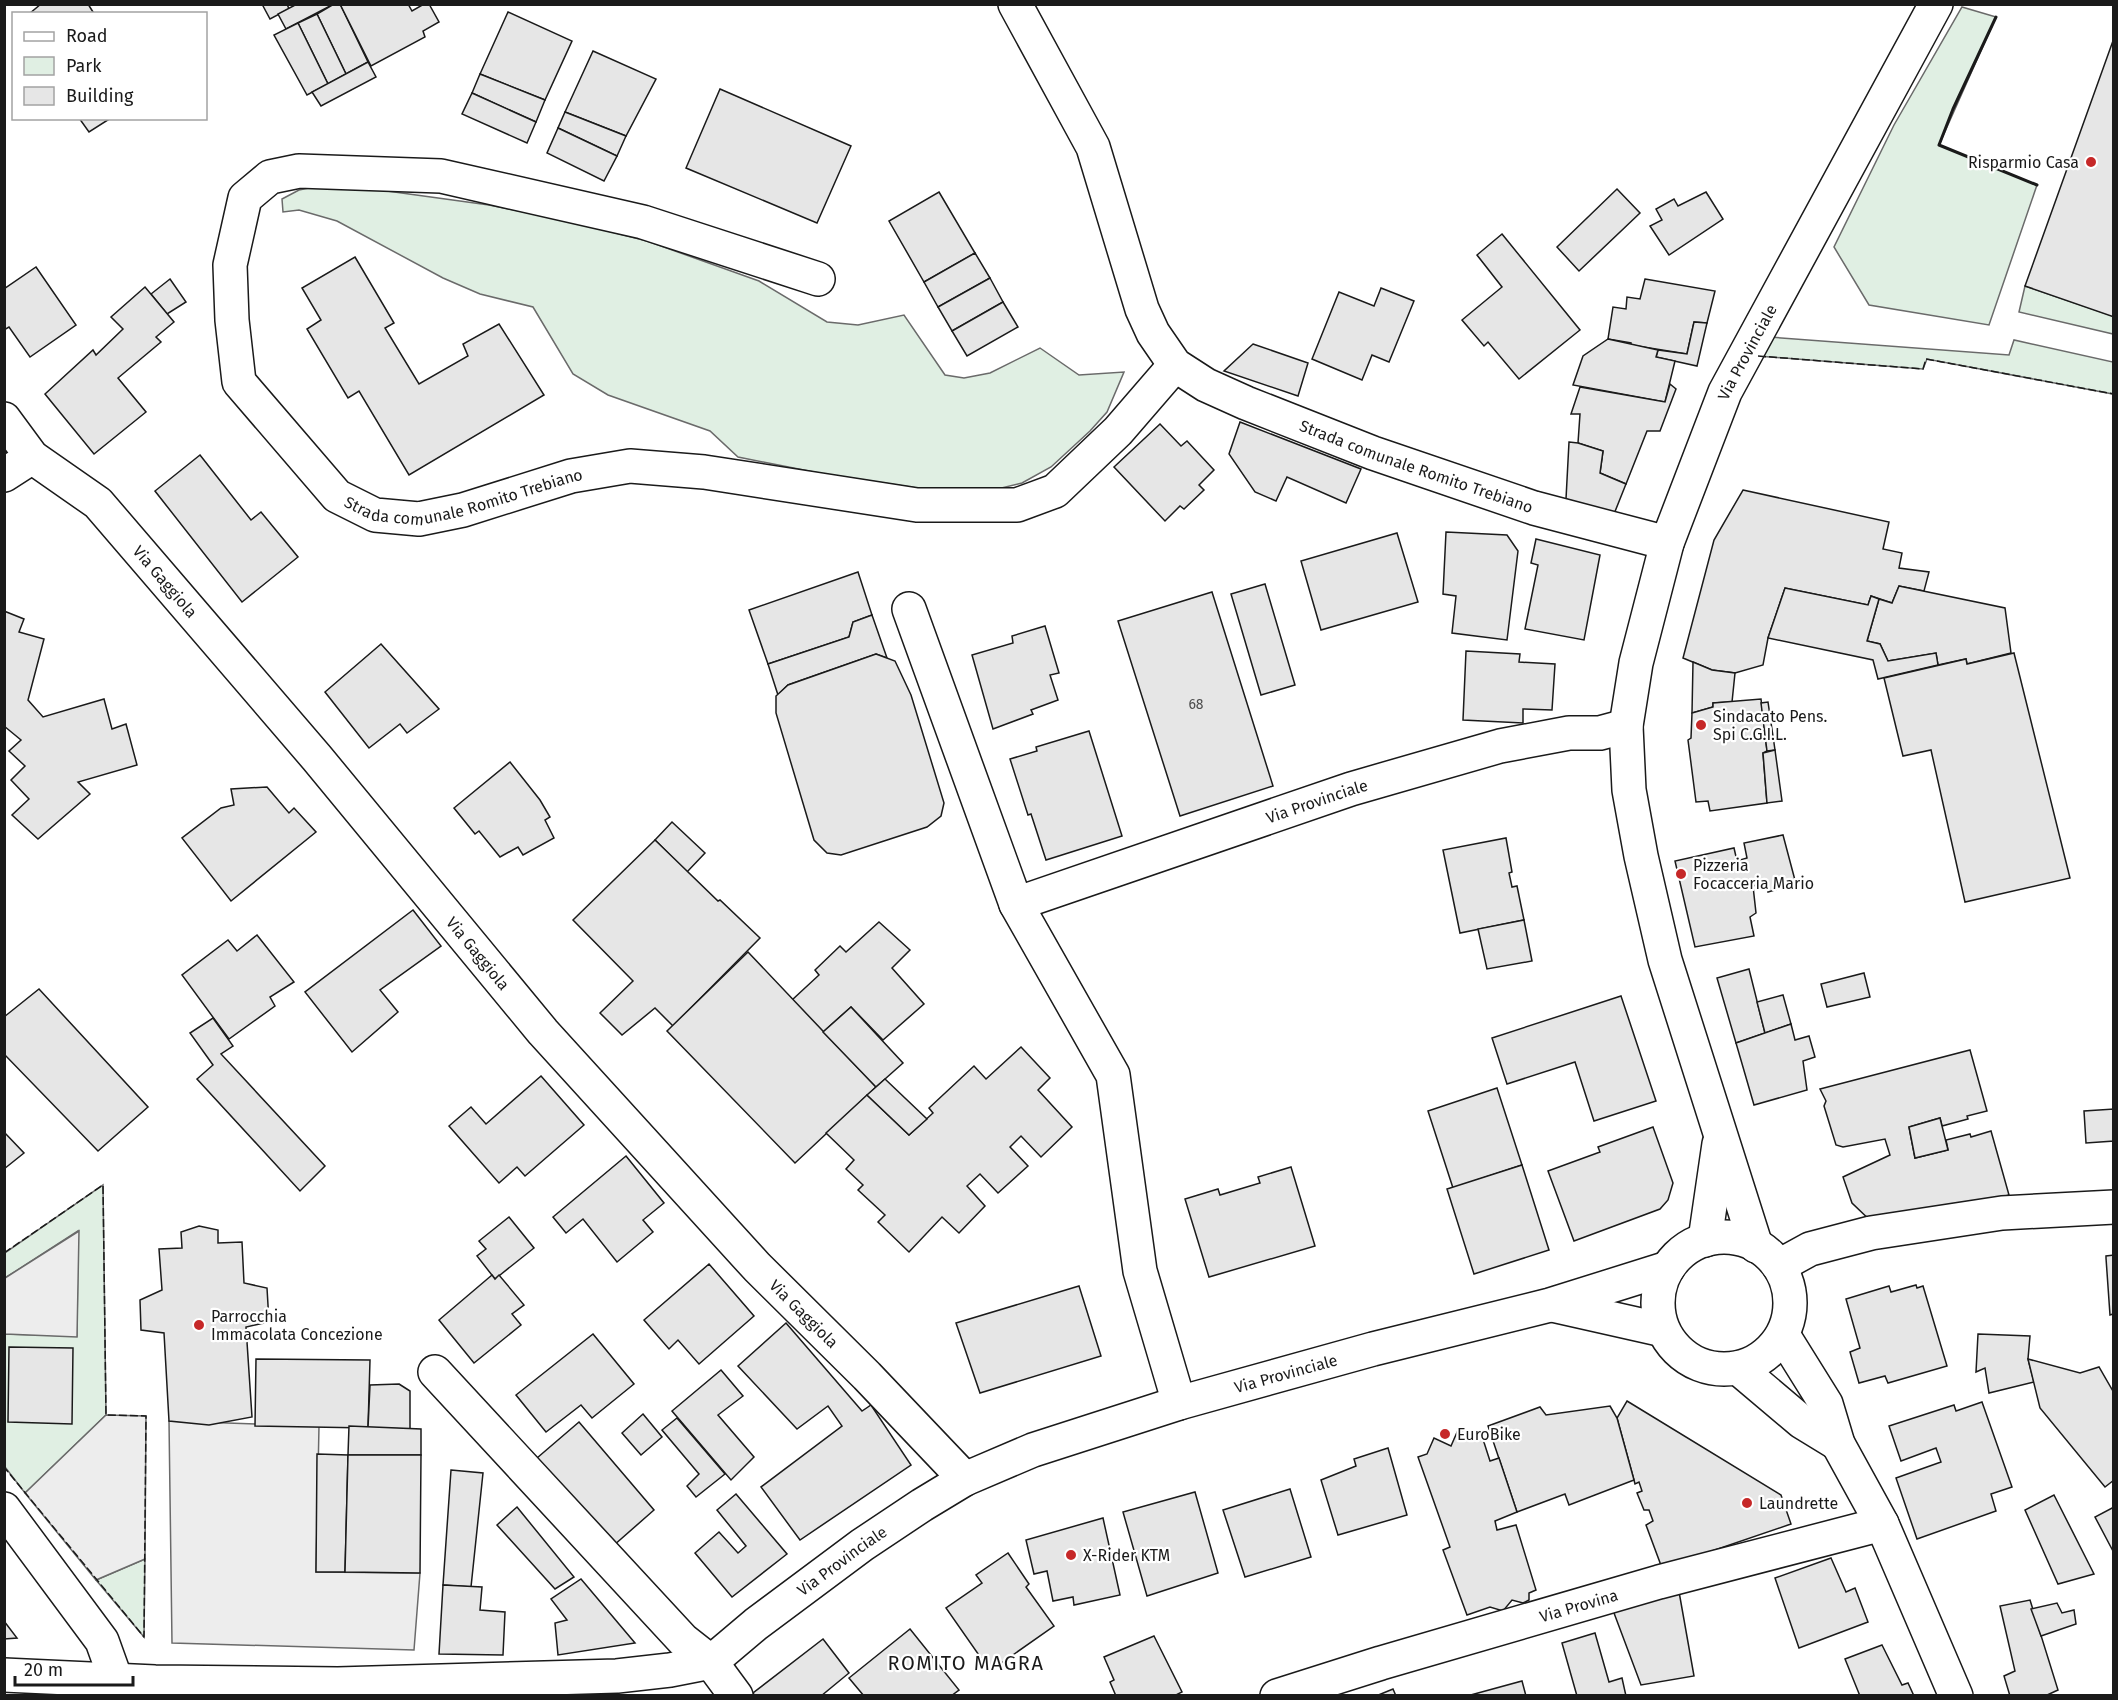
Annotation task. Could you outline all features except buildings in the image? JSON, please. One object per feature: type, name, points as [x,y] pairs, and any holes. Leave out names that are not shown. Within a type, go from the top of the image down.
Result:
[{"type":"street","name":"Strada comunale Romito Trebiano","points":[[1015,4],[1093,147],[1142,309],[1153,333],[1175,365],[1216,390],[1373,453],[1534,508],[1667,543]]},
{"type":"street","name":"Via Provinciale","points":[[1706,1240],[1720,1135],[1665,960],[1641,856],[1629,790],[1626,726],[1636,663],[1667,543],[1725,392],[1936,4]]},
{"type":"street","name":"Strada comunale Romito Trebiano","points":[[818,279],[643,222],[441,176],[299,171],[270,177],[245,198],[230,265],[232,320],[239,382],[337,496],[375,515],[419,519],[463,510],[572,476],[630,466],[704,472],[917,506],[1017,505],[1055,491],[1118,431],[1175,365]]},
{"type":"street","name":"Via Gaggiola","points":[[4,419],[32,457],[98,503],[317,758],[543,1032],[757,1267],[867,1376],[965,1479]]},
{"type":"street","points":[[4,475],[32,457]]},
{"type":"street","points":[[909,609],[1016,904],[1113,1075],[1140,1271],[1179,1403]]},
{"type":"street","name":"Via Provinciale","points":[[1016,904],[1351,789],[1500,746],[1569,733],[1600,733],[1626,726]]},
{"type":"street","points":[[1720,1135],[1767,1256],[1787,1282],[1791,1300],[1789,1317],[1783,1335],[1775,1347],[1764,1356],[1738,1368],[1716,1369],[1694,1362],[1676,1348],[1663,1330],[1659,1314],[1659,1298],[1668,1268],[1691,1246],[1718,1237],[1731,1238],[1767,1256],[1810,1249],[1870,1233],[2002,1213],[2114,1207]]},
{"type":"street","points":[[1550,1305],[1668,1268]]},
{"type":"street","name":"Via Provinciale","points":[[4,1675],[155,1683],[338,1684],[617,1676],[670,1670],[711,1662],[756,1624],[862,1545],[965,1479],[1033,1450],[1179,1403],[1373,1349],[1550,1305],[1663,1330]]},
{"type":"street","points":[[1783,1335],[1826,1404],[1838,1444],[1882,1524],[1956,1695]]},
{"type":"street","points":[[1738,1368],[1802,1422],[1838,1444]]},
{"type":"street","points":[[435,1372],[683,1640],[711,1662],[736,1695]]},
{"type":"street","points":[[4,1509],[102,1641],[116,1680]]},
{"type":"street","name":"Via Provina","points":[[1277,1695],[1659,1582],[1882,1524]]},
{"type":"green space","points":[[1962,7],[1996,17],[1939,145],[2037,185],[1989,325],[1869,305],[1834,247],[1894,125]]},
{"type":"green space","points":[[319,186],[358,187],[489,205],[569,221],[647,241],[759,281],[827,322],[858,325],[904,315],[945,375],[964,378],[990,373],[1040,348],[1079,375],[1124,372],[1107,412],[1051,467],[1022,483],[989,491],[950,493],[824,474],[738,457],[710,431],[608,395],[573,374],[533,307],[480,294],[443,278],[337,221],[299,210],[283,212],[282,199],[299,190]]},
{"type":"green space","points":[[2025,286],[2113,316],[2113,334],[2019,312]]},
{"type":"green space","points":[[1769,337],[2009,355],[2014,340],[2113,362],[2113,394],[1927,359],[1923,369],[1758,356]]},
{"type":"green space","points":[[103,1185],[106,1415],[25,1493],[5,1467],[4,1334],[77,1336],[78,1231],[5,1278],[5,1253]]},
{"type":"green space","points":[[145,1559],[144,1637],[96,1580]]},
{"type":"shaded area","points":[[79,1231],[77,1337],[5,1334],[5,1278]]},
{"type":"shaded area","points":[[106,1415],[146,1416],[145,1559],[96,1580],[25,1493]]},
{"type":"shaded area","points":[[169,1421],[319,1426],[316,1572],[420,1573],[414,1650],[172,1643]]},
{"type":"fence","points":[[1758,356],[1923,369],[1926,359],[2114,394]]},
{"type":"fence","points":[[4,1253],[103,1185],[106,1415],[146,1416],[144,1637],[4,1467]]},
{"type":"wall","points":[[1996,17],[1953,109],[1939,145],[2037,185]]},
{"type":"place","name":"Risparmio Casa","points":[[2091,162]]},
{"type":"place","name":"Sindacato Pens. Spi C.G.I.L.","points":[[1701,725]]},
{"type":"place","name":"Pizzeria Focacceria Mario","points":[[1681,874]]},
{"type":"place","name":"Parrocchia Immacolata Concezione","points":[[199,1325]]},
{"type":"place","name":"EuroBike","points":[[1445,1434]]},
{"type":"place","name":"Laundrette","points":[[1747,1503]]},
{"type":"place","name":"X-Rider KTM","points":[[1071,1555]]},
{"type":"district","name":"ROMITO MAGRA","points":[[966,1663]]}]
